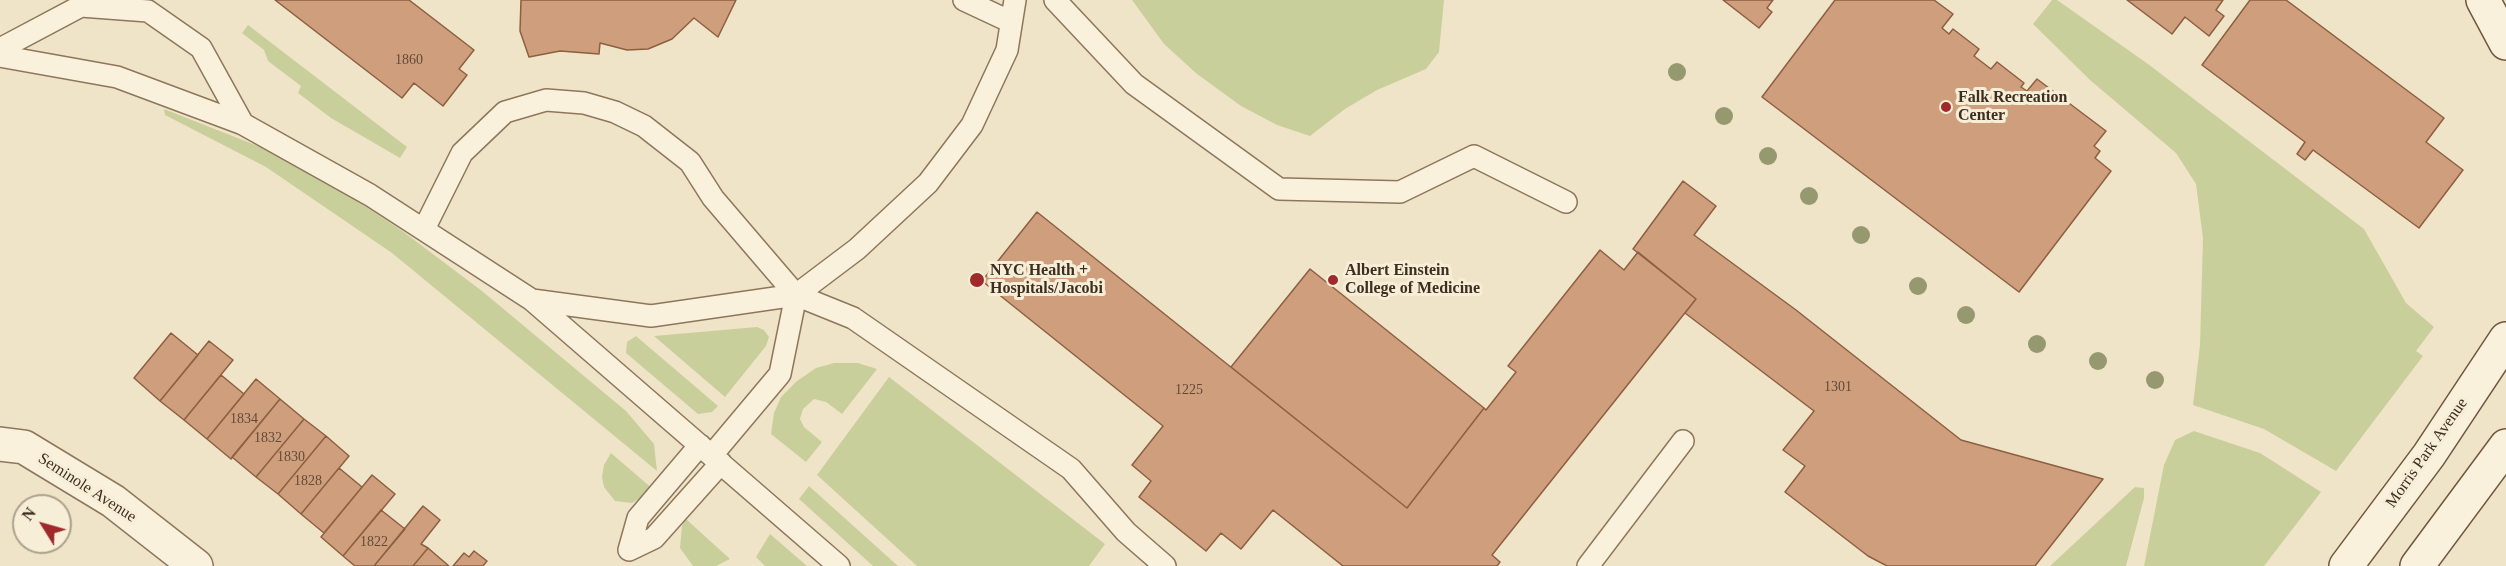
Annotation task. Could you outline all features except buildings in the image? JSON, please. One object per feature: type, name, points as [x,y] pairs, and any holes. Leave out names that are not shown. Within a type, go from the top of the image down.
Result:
[{"type":"main road","points":[[2483,0],[2506,43]]},
{"type":"main road","name":"Morris Park Avenue","points":[[2346,566],[2429,455],[2506,339]]},
{"type":"main road","name":"Seminole Avenue","points":[[0,444],[24,447],[113,501],[196,566]]},
{"type":"main road","points":[[2417,566],[2506,446]]},
{"type":"lane","points":[[964,0],[1011,22]]},
{"type":"lane","points":[[532,300],[651,316],[796,295],[857,249],[928,183],[972,125],[1007,50],[1015,0]]},
{"type":"lane","points":[[1055,0],[1134,84],[1279,189],[1400,192],[1474,156],[1566,202]]},
{"type":"lane","points":[[0,49],[81,6],[148,11],[201,48],[243,124]]},
{"type":"lane","points":[[0,56],[117,77],[243,124],[424,229],[532,300],[839,566]]},
{"type":"lane","points":[[424,229],[462,153],[505,112],[546,100],[584,103],[615,112],[644,126],[690,162],[713,198],[796,295],[853,318],[1071,469],[1126,532],[1165,566]]},
{"type":"lane","points":[[711,454],[780,374],[796,295]]},
{"type":"lane","points":[[1588,566],[1683,441]]},
{"type":"green space","points":[[1132,0],[1444,0],[1439,52],[1426,69],[1377,90],[1345,109],[1310,136],[1277,125],[1241,106],[1197,74],[1164,44]]},
{"type":"green space","points":[[2052,0],[2057,0],[2148,64],[2364,229],[2406,303],[2434,327],[2416,351],[2423,356],[2336,471],[2264,429],[2193,405],[2200,345],[2203,238],[2196,184],[2176,153],[2090,80],[2033,24]]},
{"type":"green space","points":[[248,25],[407,147],[400,158],[331,118],[298,93],[301,86],[268,61],[264,50],[242,33]]},
{"type":"green space","points":[[164,109],[268,150],[341,190],[401,230],[482,291],[626,411],[654,444],[657,471],[392,253],[266,167],[165,115]]},
{"type":"green space","points":[[757,327],[764,330],[769,337],[766,346],[725,397],[654,336]]},
{"type":"green space","points":[[636,336],[718,406],[712,412],[698,414],[626,353],[627,342]]},
{"type":"green space","points":[[834,363],[858,363],[877,369],[842,414],[826,402],[814,399],[803,409],[800,419],[804,427],[822,442],[806,462],[771,434],[774,413],[781,397],[797,381],[816,368]]},
{"type":"green space","points":[[889,377],[1105,544],[1089,566],[917,566],[817,475]]},
{"type":"green space","points":[[2194,431],[2260,453],[2321,492],[2264,566],[2144,566],[2164,465],[2175,440]]},
{"type":"green space","points":[[611,453],[654,490],[632,503],[615,501],[604,487],[602,477],[604,465]]},
{"type":"green space","points":[[809,486],[898,566],[873,566],[799,499]]},
{"type":"green space","points":[[2135,487],[2144,488],[2144,498],[2126,566],[2050,566]]},
{"type":"green space","points":[[686,519],[730,559],[716,566],[693,566],[680,548],[682,526]]},
{"type":"green space","points":[[770,534],[807,566],[765,566],[756,557]]},
{"type":"place","name":"Falk Recreation Center","points":[[1946,107]]},
{"type":"place","name":"NYC Health + Hospitals/Jacobi","points":[[977,280]]},
{"type":"place","name":"Albert Einstein College of Medicine","points":[[1333,280]]}]
